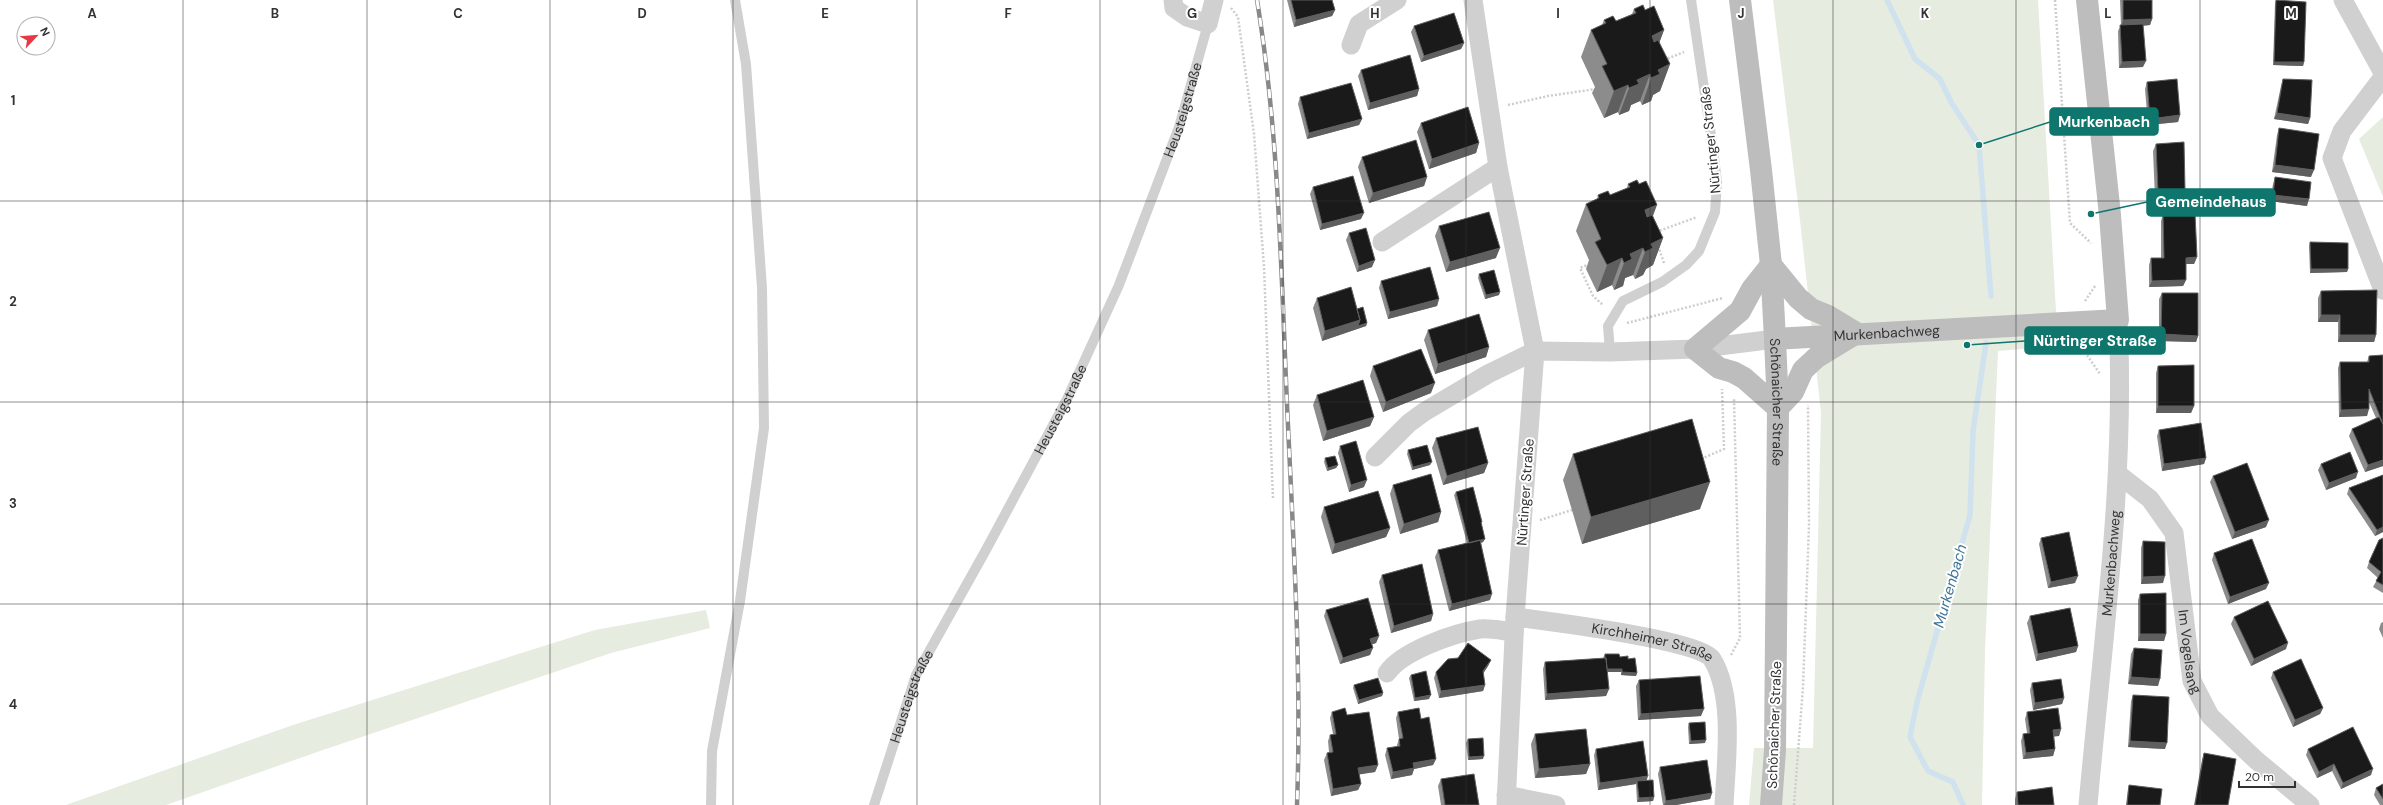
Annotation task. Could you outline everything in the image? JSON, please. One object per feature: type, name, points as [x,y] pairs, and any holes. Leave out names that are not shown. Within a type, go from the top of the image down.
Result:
[{"type":"main road","name":"Schönaicher Straße","points":[[1740,0],[1771,265],[1778,408],[1775,750],[1770,805]]},
{"type":"main road","name":"Murkenbachweg","points":[[1775,339],[1856,333],[2118,320],[2110,215],[2088,0]]},
{"type":"main road","points":[[1771,265],[1811,309],[1828,316],[1856,333],[1817,357],[1803,370],[1793,392],[1778,408],[1739,383],[1733,372],[1719,368],[1695,349],[1740,311],[1752,289],[1771,265]]},
{"type":"street","points":[[1173,0],[1174,8],[1187,17],[1208,24]]},
{"type":"street","points":[[1351,45],[1360,24],[1397,0]]},
{"type":"street","name":"Nürtinger Straße","points":[[1473,0],[1498,168],[1535,351],[1515,624],[1506,800],[1556,805]]},
{"type":"street","points":[[2343,0],[2383,73]]},
{"type":"street","name":"Heusteigstraße","points":[[1208,24],[1221,3]]},
{"type":"street","points":[[2383,77],[2342,130],[2332,158],[2383,290]]},
{"type":"street","points":[[1382,242],[1498,168]]},
{"type":"street","name":"Murkenbachweg","points":[[2088,805],[2118,474],[2121,384],[2118,320]]},
{"type":"street","points":[[1375,457],[1409,423],[1424,412],[1488,374],[1535,351],[1610,352],[1695,349],[1775,339]]},
{"type":"street","name":"Im Vogelsang","points":[[2118,474],[2150,499],[2174,533],[2192,681],[2210,716],[2256,760],[2310,805]]},
{"type":"street","points":[[1387,673],[1392,666],[1410,654],[1451,636],[1481,629],[1515,624]]},
{"type":"street","name":"Kirchheimer Straße","points":[[1515,624],[1675,643],[1702,650],[1712,657],[1720,676],[1728,727],[1724,805]]},
{"type":"lane","points":[[710,805],[712,751],[740,601],[764,428],[762,288],[746,64],[735,0]]},
{"type":"lane","name":"Nürtinger Straße","points":[[1608,326],[1623,301],[1670,277],[1686,265],[1699,251],[1715,212],[1717,182],[1699,46],[1691,0]]},
{"type":"lane","name":"Heusteigstraße","points":[[874,805],[916,675],[987,548],[1067,399],[1119,285],[1179,127],[1208,24]]},
{"type":"lane","points":[[1608,326],[1610,352]]},
{"type":"path","points":[[2054,0],[2070,223],[2092,245]]},
{"type":"path","points":[[1221,3],[1238,16],[1254,134],[1264,267],[1273,499]]},
{"type":"path","points":[[1658,62],[1699,46]]},
{"type":"path","points":[[1489,110],[1548,96],[1596,89]]},
{"type":"path","points":[[1653,233],[1715,212]]},
{"type":"path","points":[[1656,240],[1670,277]]},
{"type":"path","points":[[1590,263],[1580,268],[1593,296],[1616,312]]},
{"type":"path","points":[[2094,279],[2095,286],[2088,299],[2073,310],[2074,323],[2077,340],[2102,378]]},
{"type":"path","points":[[1608,326],[1635,322],[1731,296]]},
{"type":"path","points":[[1701,459],[1724,449],[1722,383],[1739,383],[1740,638],[1720,676]]},
{"type":"path","points":[[1794,805],[1803,687],[1809,525],[1807,399]]},
{"type":"path","points":[[1523,526],[1572,510]]},
{"type":"shaded area","points":[[1773,0],[2038,0],[2058,346],[1998,351],[1985,651],[1982,805],[1749,805],[1754,748],[1813,748],[1821,413],[1800,220]]},
{"type":"shaded area","points":[[2383,117],[2383,197],[2359,139]]},
{"type":"shaded area","points":[[706,610],[710,628],[611,653],[323,750],[166,805],[66,805],[293,725],[595,630]]},
{"type":"building","points":[[1291,0],[1332,0],[1335,10],[1296,20]]},
{"type":"building","points":[[2123,0],[2152,0],[2152,19],[2123,20]]},
{"type":"building","points":[[2276,0],[2306,2],[2304,62],[2274,62]]},
{"type":"building","points":[[1643,5],[1645,10],[1654,6],[1664,30],[1652,36],[1654,42],[1658,40],[1670,64],[1658,70],[1660,74],[1651,78],[1650,74],[1637,80],[1639,84],[1629,88],[1628,85],[1614,91],[1602,66],[1607,64],[1591,30],[1606,23],[1604,20],[1613,16],[1616,21],[1636,13],[1634,9]]},
{"type":"building","points":[[1454,13],[1464,43],[1424,56],[1414,26]]},
{"type":"building","points":[[2143,24],[2146,61],[2122,62],[2120,25]]},
{"type":"building","points":[[1410,55],[1419,89],[1370,103],[1361,70]]},
{"type":"building","points":[[2177,79],[2180,115],[2150,119],[2147,82]]},
{"type":"building","points":[[2283,79],[2312,80],[2310,118],[2277,113]]},
{"type":"building","points":[[1351,83],[1362,119],[1309,133],[1300,97]]},
{"type":"building","points":[[1468,107],[1479,143],[1432,159],[1421,123]]},
{"type":"building","points":[[2279,128],[2319,134],[2314,170],[2275,165]]},
{"type":"building","points":[[1416,140],[1427,177],[1373,193],[1362,157]]},
{"type":"building","points":[[2184,142],[2185,190],[2158,192],[2156,144]]},
{"type":"building","points":[[1353,176],[1364,213],[1322,224],[1313,187]]},
{"type":"building","points":[[2275,177],[2311,182],[2309,199],[2273,195]]},
{"type":"building","points":[[1637,180],[1639,184],[1646,181],[1657,205],[1645,210],[1647,217],[1652,215],[1663,238],[1651,244],[1653,248],[1645,252],[1643,248],[1630,254],[1632,259],[1624,263],[1622,258],[1607,265],[1595,242],[1601,239],[1586,204],[1599,198],[1598,195],[1608,191],[1610,195],[1630,187],[1628,184]]},
{"type":"building","points":[[1489,212],[1500,248],[1450,262],[1439,226]]},
{"type":"building","points":[[2195,213],[2197,257],[2186,258],[2186,280],[2152,281],[2151,258],[2164,258],[2163,214]]},
{"type":"building","points":[[1366,228],[1375,260],[1359,266],[1349,233]]},
{"type":"building","points":[[2310,242],[2348,243],[2348,269],[2311,269]]},
{"type":"building","points":[[1430,267],[1439,299],[1390,312],[1381,281]]},
{"type":"building","points":[[1494,270],[1500,292],[1486,295],[1479,274]]},
{"type":"building","points":[[1351,287],[1360,320],[1325,331],[1317,298]]},
{"type":"building","points":[[2377,290],[2376,335],[2340,335],[2340,315],[2321,315],[2321,291]]},
{"type":"building","points":[[2162,293],[2198,293],[2198,336],[2161,334]]},
{"type":"building","points":[[1363,307],[1367,323],[1358,326],[1360,320],[1357,309]]},
{"type":"building","points":[[1479,314],[1489,347],[1438,364],[1428,330]]},
{"type":"building","points":[[1421,349],[1435,383],[1386,402],[1373,366]]},
{"type":"building","points":[[2383,355],[2383,424],[2369,389],[2369,409],[2341,410],[2340,362],[2369,362],[2369,356]]},
{"type":"building","points":[[2194,365],[2194,406],[2158,406],[2158,366]]},
{"type":"building","points":[[1363,380],[1374,417],[1327,431],[1317,395]]},
{"type":"building","points":[[2379,417],[2383,424],[2383,460],[2368,465],[2352,429]]},
{"type":"building","points":[[1692,419],[1710,482],[1591,517],[1573,454]]},
{"type":"building","points":[[2201,423],[2206,458],[2164,464],[2159,430]]},
{"type":"building","points":[[1478,427],[1488,463],[1447,476],[1436,438]]},
{"type":"building","points":[[1356,441],[1367,480],[1351,485],[1340,446]]},
{"type":"building","points":[[1427,445],[1432,462],[1413,467],[1408,450]]},
{"type":"building","points":[[2350,452],[2358,472],[2329,483],[2321,464]]},
{"type":"building","points":[[1335,456],[1338,465],[1328,468],[1325,458]]},
{"type":"building","points":[[2247,463],[2269,520],[2235,532],[2213,476]]},
{"type":"building","points":[[1431,474],[1441,512],[1404,524],[1393,485]]},
{"type":"building","points":[[2383,475],[2383,527],[2377,530],[2349,488]]},
{"type":"building","points":[[1473,487],[1485,539],[1469,543],[1456,492]]},
{"type":"building","points":[[1378,491],[1390,528],[1335,544],[1324,507]]},
{"type":"building","points":[[2069,532],[2078,576],[2051,582],[2041,538]]},
{"type":"building","points":[[2383,538],[2383,585],[2376,581],[2381,572],[2369,562],[2379,540]]},
{"type":"building","points":[[2252,539],[2269,583],[2230,597],[2214,553]]},
{"type":"building","points":[[1480,540],[1492,594],[1452,604],[1438,550]]},
{"type":"building","points":[[2143,541],[2165,542],[2165,576],[2143,577]]},
{"type":"building","points":[[1422,564],[1433,614],[1394,626],[1382,575]]},
{"type":"building","points":[[2166,593],[2166,634],[2140,634],[2140,594]]},
{"type":"building","points":[[1368,598],[1379,636],[1370,639],[1373,648],[1343,658],[1326,610]]},
{"type":"building","points":[[2268,601],[2288,643],[2254,659],[2234,617]]},
{"type":"building","points":[[2070,608],[2078,646],[2038,654],[2030,616]]},
{"type":"building","points":[[1468,643],[1491,660],[1483,671],[1485,685],[1441,691],[1436,672],[1448,659],[1458,658]]},
{"type":"building","points":[[2134,648],[2162,650],[2160,679],[2131,677]]},
{"type":"building","points":[[1605,654],[1619,654],[1620,657],[1628,656],[1628,659],[1635,658],[1637,673],[1622,672],[1622,669],[1607,669]]},
{"type":"building","points":[[1606,658],[1609,689],[1547,694],[1545,662]]},
{"type":"building","points":[[2301,659],[2323,708],[2295,720],[2273,672]]},
{"type":"building","points":[[1426,671],[1431,695],[1415,698],[1411,675]]},
{"type":"building","points":[[1700,676],[1704,709],[1641,714],[1639,680]]},
{"type":"building","points":[[1378,678],[1383,693],[1359,700],[1354,685]]},
{"type":"building","points":[[2061,679],[2064,698],[2035,703],[2032,683]]},
{"type":"building","points":[[2133,695],[2169,697],[2167,743],[2130,741]]},
{"type":"building","points":[[1345,708],[1347,715],[1369,712],[1378,765],[1358,768],[1361,784],[1333,789],[1327,753],[1333,752],[1330,735],[1336,734],[1332,712]]},
{"type":"building","points":[[1419,708],[1421,719],[1429,717],[1436,759],[1413,763],[1414,768],[1393,772],[1387,748],[1400,746],[1399,739],[1403,738],[1398,712]]},
{"type":"building","points":[[2058,708],[2061,729],[2053,730],[2055,749],[2026,753],[2023,734],[2030,733],[2027,712]]},
{"type":"building","points":[[1705,722],[1706,740],[1691,741],[1689,723]]},
{"type":"building","points":[[2353,727],[2373,769],[2343,783],[2334,764],[2319,772],[2308,749]]},
{"type":"building","points":[[1586,729],[1590,764],[1539,769],[1535,734]]},
{"type":"building","points":[[1483,738],[1484,756],[1469,757],[1468,739]]},
{"type":"building","points":[[1643,741],[1648,776],[1600,783],[1596,749]]},
{"type":"building","points":[[2204,753],[2236,759],[2228,805],[2195,805]]},
{"type":"building","points":[[1707,760],[1712,793],[1666,801],[1660,767]]},
{"type":"building","points":[[1474,774],[1479,805],[1445,805],[1441,779]]},
{"type":"building","points":[[1653,780],[1654,797],[1639,798],[1637,781]]},
{"type":"building","points":[[2383,784],[2383,799],[2376,788]]},
{"type":"building","points":[[2129,785],[2162,789],[2160,805],[2127,805]]},
{"type":"building","points":[[2052,787],[2054,805],[2018,805],[2017,792]]},
{"type":"waterway","name":"Murkenbach","points":[[1887,0],[1915,59],[1940,79],[1951,102],[1979,145],[1991,296]]},
{"type":"waterway","name":"Murkenbach","points":[[1963,805],[1953,782],[1928,771],[1910,737],[1917,702],[1970,515],[1973,431],[1986,343]]},
{"type":"railway","points":[[1257,0],[1275,151],[1281,252],[1298,654],[1297,805]]},
{"type":"place","name":"Murkenbach","points":[[1979,145]]},
{"type":"place","name":"Gemeindehaus","points":[[2091,214]]},
{"type":"place","name":"Nürtinger Straße","points":[[1967,345]]}]
